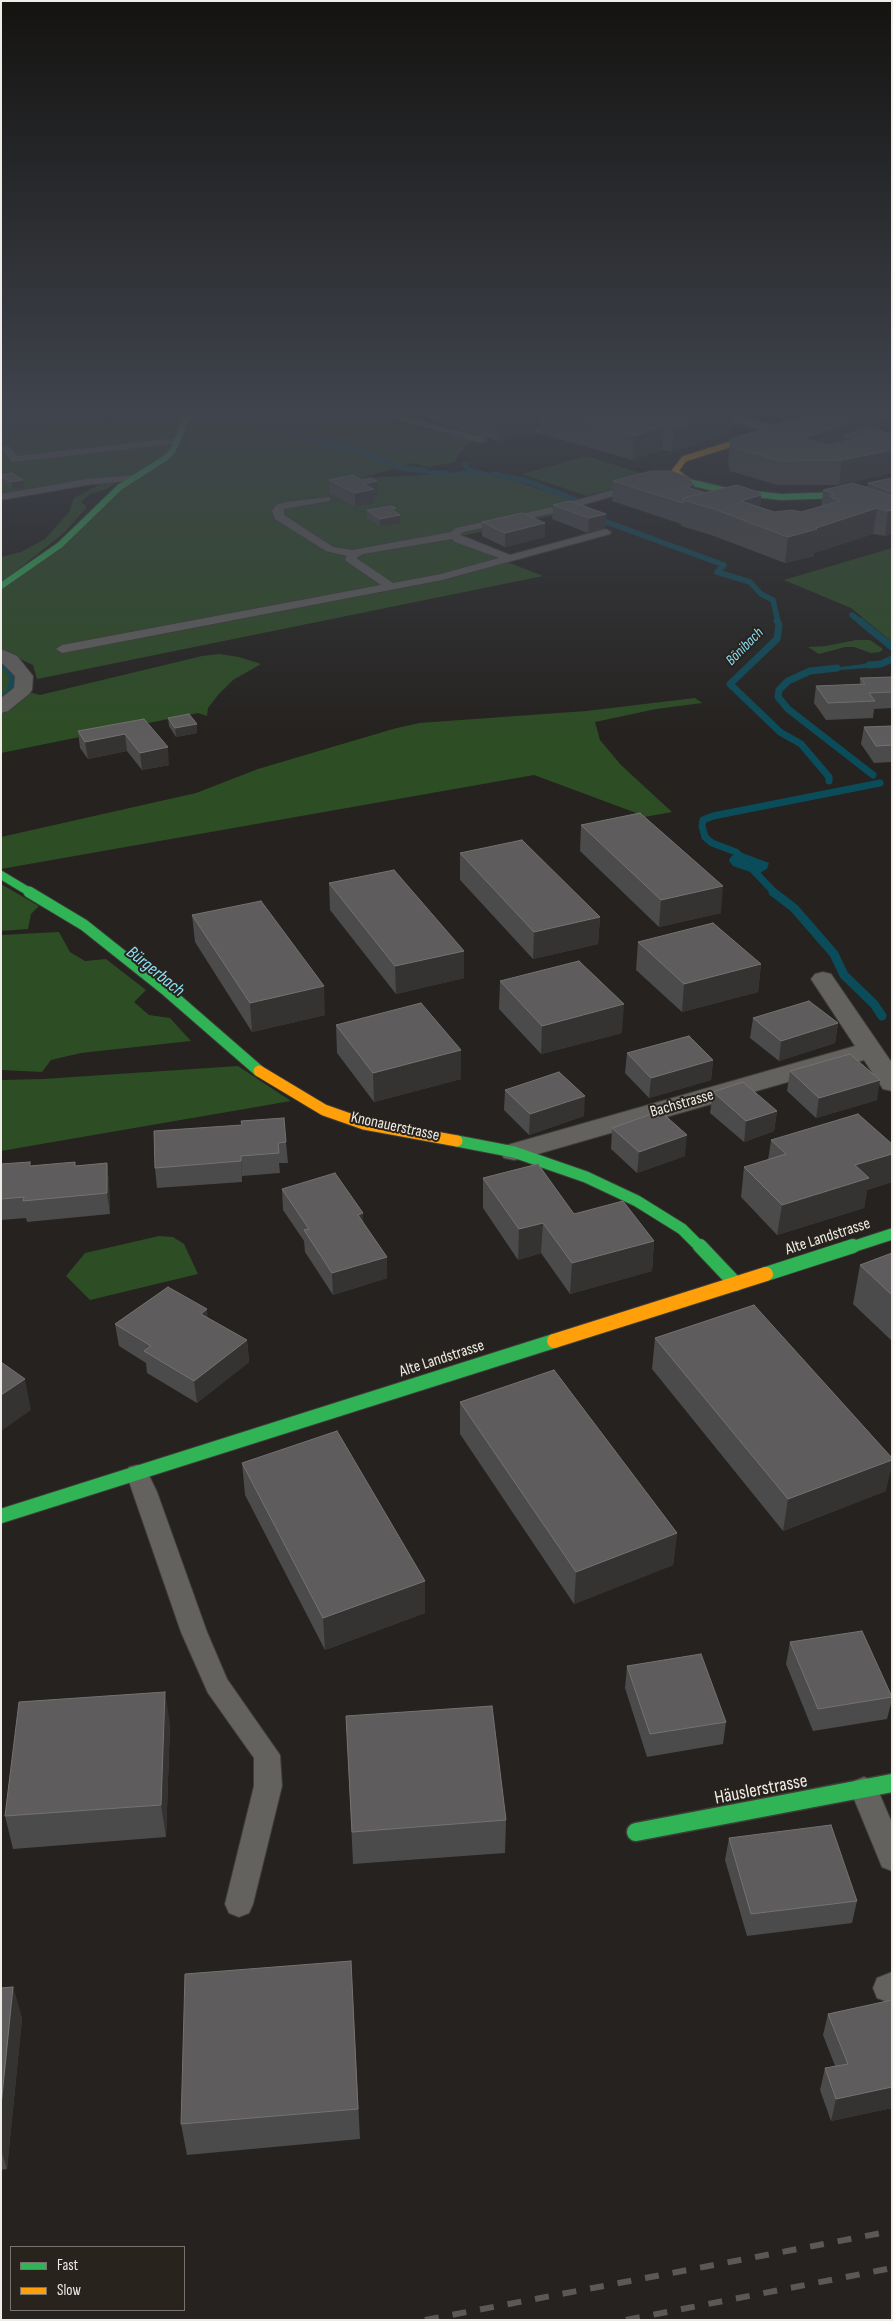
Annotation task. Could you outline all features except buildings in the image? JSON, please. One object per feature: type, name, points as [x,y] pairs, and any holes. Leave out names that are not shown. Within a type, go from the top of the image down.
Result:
[{"type":"street","points":[[1,586],[60,545],[81,523]]},
{"type":"street","points":[[1,654],[11,660],[24,676],[23,690],[1,707]]},
{"type":"street","name":"Knonauerstrasse","points":[[1,875],[84,925],[167,991],[263,1075],[294,1094],[324,1110],[364,1124],[514,1152],[586,1177],[637,1201],[682,1229],[723,1268],[736,1284]]},
{"type":"street","points":[[823,979],[892,1082]]},
{"type":"street","name":"Bachstrasse","points":[[514,1152],[870,1050]]},
{"type":"street","name":"Alte Landstrasse","points":[[1,1516],[892,1234]]},
{"type":"street","name":"Häuslerstrasse","points":[[636,1832],[892,1784]]},
{"type":"lane","points":[[289,523],[330,550],[354,554],[454,535],[460,530],[490,523]]},
{"type":"lane","points":[[62,649],[391,587],[511,560],[606,532]]},
{"type":"lane","points":[[454,535],[459,540],[511,560]]},
{"type":"lane","points":[[354,554],[350,559],[391,587]]},
{"type":"lane","points":[[137,1473],[194,1632],[217,1685],[266,1755],[268,1786],[239,1904]]},
{"type":"lane","points":[[864,1789],[892,1858]]},
{"type":"green space","points":[[59,523],[73,523],[65,532],[1,583],[1,557],[21,552],[45,539]]},
{"type":"green space","points":[[80,523],[518,523],[448,539],[543,576],[37,679],[33,665],[1,650],[1,588]]},
{"type":"green space","points":[[892,548],[892,642],[851,608],[784,580]]},
{"type":"green space","points":[[856,640],[870,640],[883,649],[880,652],[871,653],[854,647],[845,647],[819,654],[808,647],[826,646]]},
{"type":"green space","points":[[219,654],[239,657],[261,664],[233,680],[208,708],[207,716],[198,713],[1,753],[1,709],[25,691],[40,695],[202,656]]},
{"type":"green space","points":[[1,657],[9,666],[15,683],[12,692],[1,701]]},
{"type":"green space","points":[[695,698],[702,703],[656,709],[595,722],[600,740],[621,765],[672,812],[628,820],[639,814],[534,775],[1,869],[1,837],[196,793],[258,769],[393,729],[419,723],[586,711]]},
{"type":"green space","points":[[1,884],[39,906],[31,914],[28,929],[1,931]]},
{"type":"green space","points":[[59,932],[70,952],[85,961],[106,959],[146,990],[134,1002],[149,1015],[170,1018],[191,1041],[81,1053],[51,1060],[42,1072],[1,1070],[1,935]]},
{"type":"green space","points":[[238,1066],[291,1101],[1,1151],[1,1080]]},
{"type":"green space","points":[[159,1236],[173,1237],[184,1244],[198,1274],[90,1300],[66,1276],[85,1253]]},
{"type":"water","points":[[871,663],[881,664],[877,667],[829,671],[825,669]]},
{"type":"water","points":[[737,851],[769,863],[767,869],[761,872],[762,876],[733,866],[729,861]]},
{"type":"waterway","name":"Bönibach","points":[[610,523],[724,565],[717,572],[750,582],[761,594],[773,600],[778,622]]},
{"type":"waterway","name":"Bönibach","points":[[852,615],[861,622]]},
{"type":"waterway","name":"Bönibach","points":[[777,621],[779,625],[777,639],[730,684],[780,732],[801,744],[829,777],[829,781]]},
{"type":"waterway","name":"Bönibach","points":[[860,621],[892,647]]},
{"type":"waterway","name":"Bönibach","points":[[869,665],[881,664],[892,659]]},
{"type":"waterway","name":"Bürgerbach","points":[[1,661],[11,674],[13,682],[10,692],[1,699]]},
{"type":"waterway","name":"Bönibach","points":[[837,668],[810,671],[788,681],[779,690],[778,697],[788,709],[873,775]]},
{"type":"waterway","name":"Bönibach","points":[[775,893],[736,852],[712,843],[705,837],[702,826],[703,820],[713,816],[880,783]]},
{"type":"waterway","name":"Bönibach","points":[[773,892],[794,908],[834,954],[844,975],[874,1004],[882,1016]]},
{"type":"railway","points":[[425,2320],[892,2231]]},
{"type":"railway","points":[[626,2320],[892,2268]]},
{"type":"traffic: fast","points":[[1,586],[60,545],[82,523]]},
{"type":"traffic: fast","points":[[1,875],[84,925],[167,991],[259,1071]]},
{"type":"traffic: fast","points":[[457,1141],[514,1152],[586,1177],[637,1201],[682,1229],[723,1268],[736,1284]]},
{"type":"traffic: fast","points":[[766,1274],[892,1234]]},
{"type":"traffic: fast","points":[[1,1516],[554,1341]]},
{"type":"traffic: fast","points":[[636,1832],[892,1783]]},
{"type":"traffic: slow","points":[[259,1071],[324,1110],[364,1124],[457,1141]]},
{"type":"traffic: slow","points":[[554,1341],[766,1274]]}]
